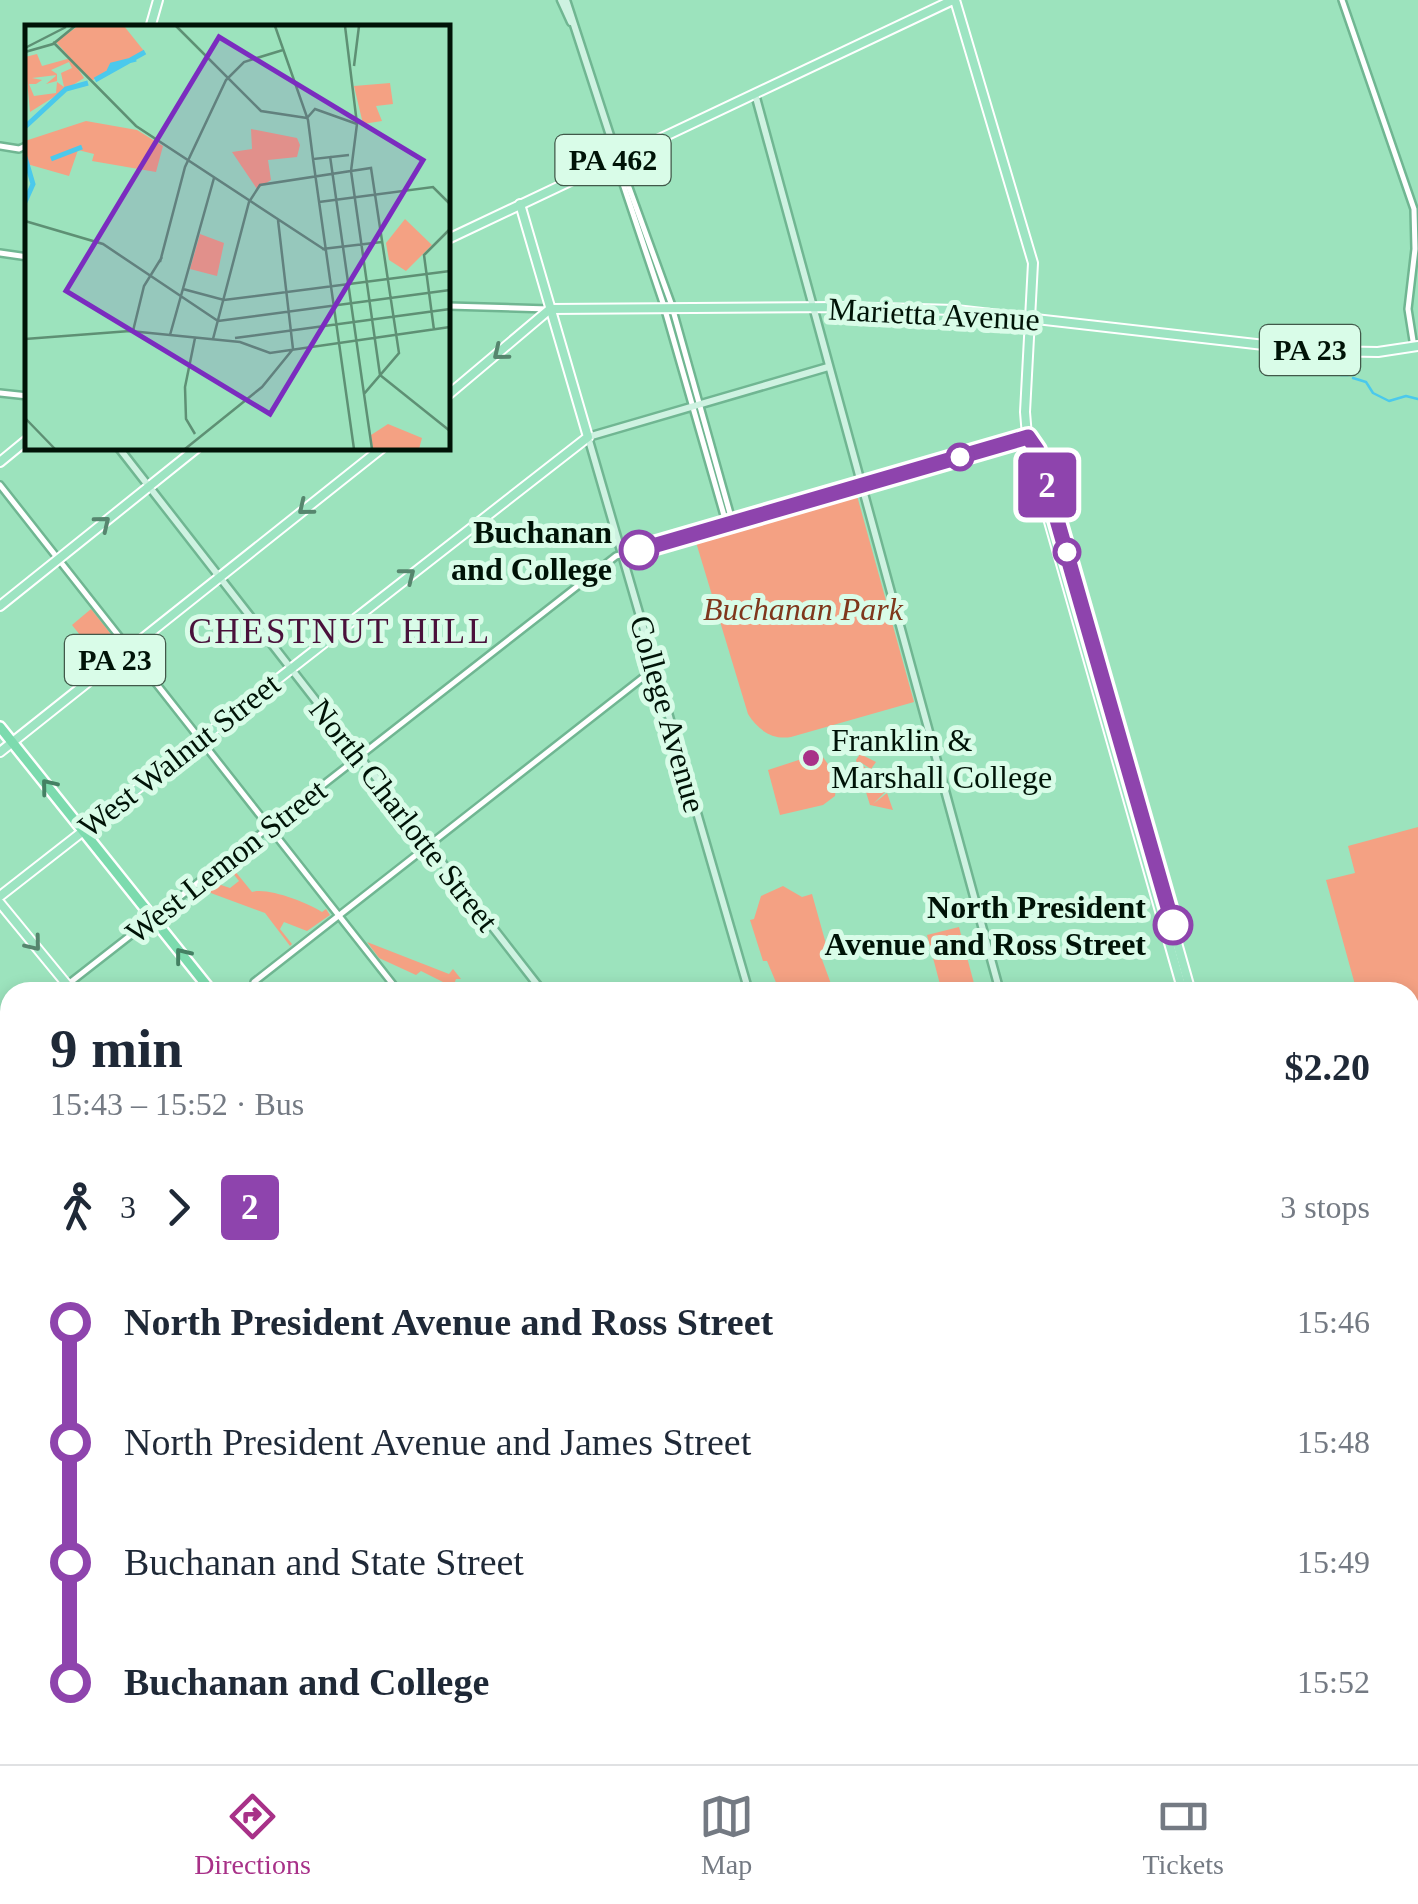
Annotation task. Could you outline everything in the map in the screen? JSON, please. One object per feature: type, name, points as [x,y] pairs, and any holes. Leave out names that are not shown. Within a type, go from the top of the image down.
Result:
[{"type":"highway","points":[[0,727],[204,982]]},
{"type":"main road","points":[[151,25],[158,0]]},
{"type":"main road","points":[[563,0],[618,158]]},
{"type":"main road","points":[[954,0],[1032,259],[1025,412],[1028,448],[1179,982]]},
{"type":"main road","name":"PA 462","points":[[450,239],[954,0]]},
{"type":"main road","points":[[755,94],[997,982]]},
{"type":"main road","name":"College Avenue","points":[[520,204],[746,982]]},
{"type":"main road","points":[[450,393],[550,309]]},
{"type":"main road","name":"Marietta Avenue","points":[[550,309],[956,310],[1317,351],[1368,352],[1416,347]]},
{"type":"main road","name":"West Walnut Street","points":[[0,899],[588,437],[828,367]]},
{"type":"main road","points":[[1028,437],[1036,447],[1054,505],[1188,982]]},
{"type":"main road","points":[[0,462],[25,442]]},
{"type":"main road","name":"North Charlotte Street","points":[[121,450],[536,982]]},
{"type":"main road","points":[[0,606],[194,450]]},
{"type":"main road","name":"PA 23","points":[[0,752],[379,450]]},
{"type":"main road","points":[[0,899],[65,982]]},
{"type":"street","points":[[1342,0],[1414,210],[1415,249],[1408,309],[1416,347]]},
{"type":"street","points":[[0,146],[25,146]]},
{"type":"street","points":[[618,158],[616,166],[668,308],[729,524]]},
{"type":"street","name":"Marietta Avenue","points":[[450,306],[550,309]]},
{"type":"street","points":[[0,393],[25,396]]},
{"type":"street","name":"West Lemon Street","points":[[78,982],[358,756],[622,555],[1028,437]]},
{"type":"street","points":[[0,485],[391,982]]},
{"type":"street","points":[[254,982],[655,668]]},
{"type":"green space","name":"Buchanan Park","points":[[856,492],[914,702],[791,737],[772,735],[756,725],[748,714],[695,539]]},
{"type":"green space","points":[[91,609],[123,649],[103,664],[72,625]]},
{"type":"green space","points":[[820,753],[837,777],[835,796],[823,805],[780,815],[768,770]]},
{"type":"green space","points":[[860,754],[876,762],[871,769],[857,760],[884,785],[874,783],[887,790],[873,804],[887,793],[893,810],[870,805],[856,760]]},
{"type":"green space","points":[[1418,827],[1418,982],[1354,982],[1326,880],[1355,873],[1348,846]]},
{"type":"green space","points":[[230,865],[252,892],[287,896],[322,912],[326,909],[330,915],[307,931],[284,922],[280,929],[290,946],[265,913],[200,889],[209,881],[230,888],[239,881]]},
{"type":"green space","points":[[783,886],[802,897],[812,894],[828,951],[820,954],[830,982],[776,982],[767,961],[763,961],[750,920],[754,919],[761,896]]},
{"type":"green space","points":[[959,927],[974,982],[939,982],[927,935]]},
{"type":"green space","points":[[367,942],[449,974],[453,969],[461,979],[443,982],[379,958]]},
{"type":"waterway","points":[[1326,359],[1328,366],[1348,375]]},
{"type":"waterway","points":[[1353,378],[1366,382],[1373,393],[1389,401],[1406,396],[1418,399]]},
{"type":"bus line","name":"2","points":[[639,550],[1028,437],[1037,450],[1173,925]]},
{"type":"place","name":"Buchanan and College","points":[[639,550]]},
{"type":"place","name":"Franklin & Marshall College","points":[[811,758]]},
{"type":"place","name":"North President Avenue and Ross Street","points":[[1173,925]]},
{"type":"district","name":"CHESTNUT HILL","points":[[340,631]]}]
